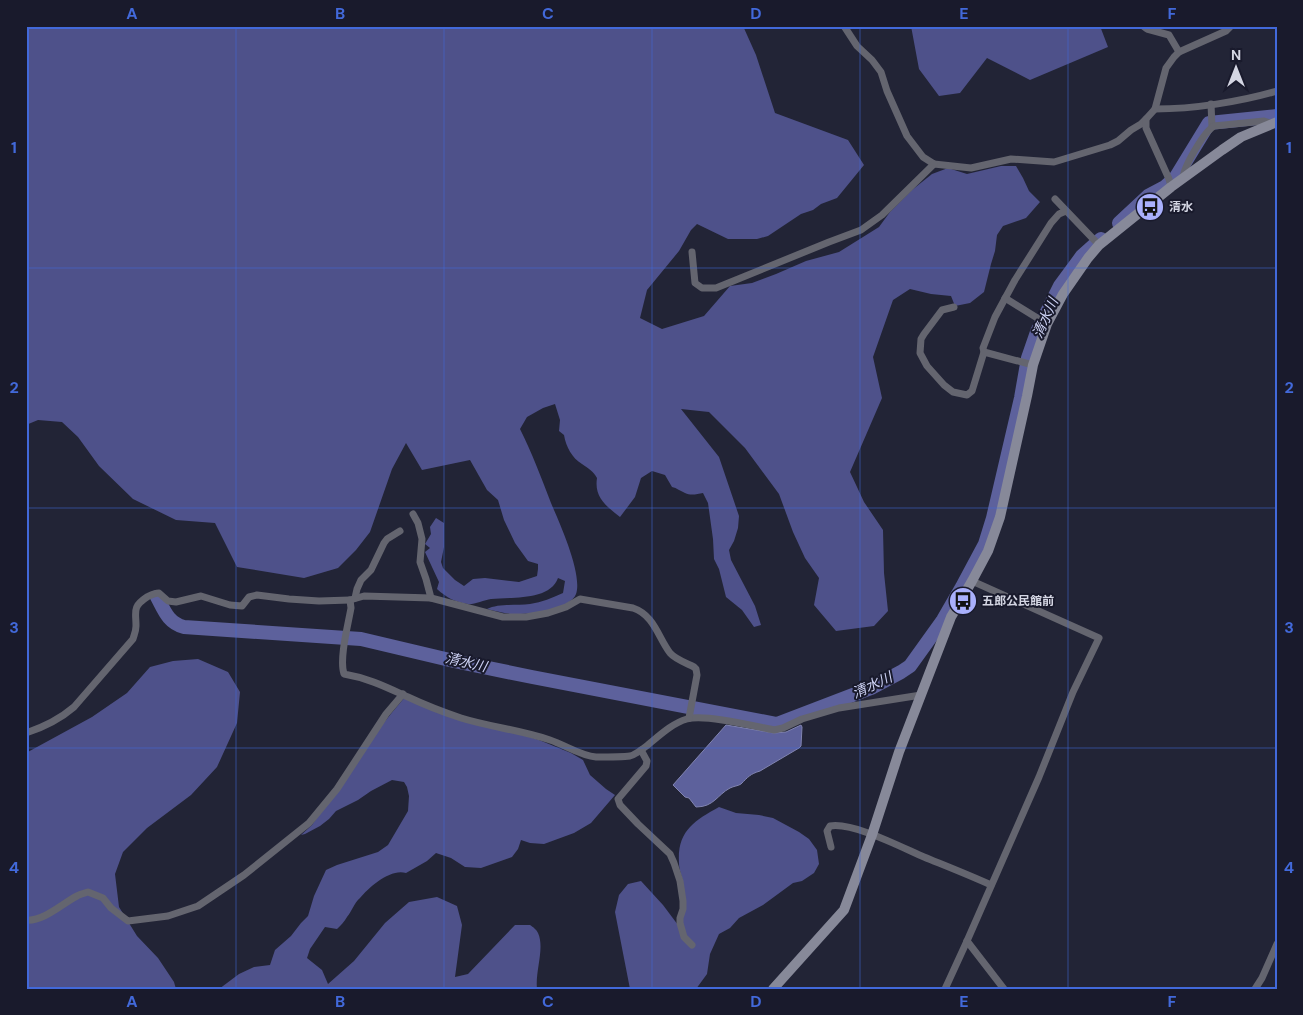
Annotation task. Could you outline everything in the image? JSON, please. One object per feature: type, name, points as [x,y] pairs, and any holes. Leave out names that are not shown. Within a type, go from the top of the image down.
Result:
[{"type":"street","points":[[844,26],[857,46],[872,60],[881,72],[907,136],[923,157],[934,164],[971,168],[1011,159],[1054,162],[1118,141],[1141,124],[1155,109],[1166,68],[1179,52],[1226,31],[1231,26]]},
{"type":"street","points":[[1143,26],[1147,29],[1169,34],[1179,52]]},
{"type":"street","points":[[1155,109],[1176,109],[1211,104],[1261,96],[1277,91]]},
{"type":"street","points":[[1211,104],[1212,127]]},
{"type":"street","points":[[1146,119],[1146,128],[1171,186]]},
{"type":"street","points":[[1183,178],[1196,148],[1210,128],[1264,121],[1275,123]]},
{"type":"street","points":[[773,989],[844,910],[872,835],[899,752],[950,617],[988,551],[1000,517],[1032,365],[1048,324],[1068,287],[1088,258],[1099,246],[1171,186],[1241,137],[1275,123]]},
{"type":"street","points":[[692,252],[695,283],[702,288],[716,288],[861,230],[882,215],[934,164]]},
{"type":"street","points":[[1055,199],[1099,246]]},
{"type":"street","points":[[954,307],[942,310],[921,339],[920,353],[927,366],[944,385],[954,392],[967,396],[972,391],[984,352],[983,348],[995,317],[1005,298],[1029,256],[1051,223],[1059,214],[1066,211]]},
{"type":"street","points":[[1005,298],[1048,324]]},
{"type":"street","points":[[984,352],[1032,365]]},
{"type":"street","points":[[413,514],[418,523],[422,539],[420,562],[431,598]]},
{"type":"street","points":[[400,531],[384,543],[371,570],[361,580],[357,589],[351,608],[342,670],[344,674],[360,676],[431,707],[463,718],[550,739],[584,755],[596,757],[631,756],[668,728],[689,718],[710,718],[774,730],[839,708],[921,695]]},
{"type":"street","points":[[945,989],[1039,777],[1073,692],[1099,638],[972,581]]},
{"type":"street","points":[[26,733],[53,722],[74,707],[133,639],[136,624],[135,610],[138,604],[153,594],[159,593],[168,601],[176,602],[201,596],[230,606],[242,606],[249,597],[257,595],[319,601],[353,599],[364,596],[431,598],[503,617],[526,617],[548,613],[566,607],[580,599],[641,611],[651,621],[671,654],[696,669],[697,675],[689,718]]},
{"type":"street","points":[[26,920],[32,920],[45,915],[78,895],[88,892],[103,898],[111,908],[128,921],[168,916],[198,906],[244,875],[309,823],[337,789],[386,714],[403,694]]},
{"type":"street","points":[[641,750],[647,761],[646,766],[618,799],[620,805],[670,854],[680,880],[683,902],[680,923],[684,937],[692,945]]},
{"type":"street","points":[[831,847],[827,831],[830,826],[847,827],[863,831],[991,885]]},
{"type":"street","points":[[967,941],[1004,989]]},
{"type":"street","points":[[1255,989],[1277,944]]},
{"type":"shaded area","points":[[26,26],[743,26],[756,55],[775,113],[848,140],[864,165],[837,198],[801,214],[768,236],[757,239],[728,239],[697,224],[691,230],[679,251],[647,290],[640,318],[662,329],[704,316],[730,286],[752,283],[806,261],[839,252],[879,227],[890,212],[912,190],[932,174],[948,168],[967,174],[1001,166],[1016,166],[1029,191],[1040,202],[1026,218],[1003,226],[997,235],[995,251],[984,292],[970,303],[955,306],[951,296],[910,289],[893,300],[873,357],[882,398],[850,472],[864,502],[883,530],[884,573],[888,611],[874,626],[836,631],[814,605],[819,578],[805,558],[779,494],[745,448],[709,412],[681,409],[719,457],[739,516],[738,528],[729,550],[731,560],[755,606],[761,625],[754,627],[742,610],[726,597],[719,569],[714,559],[708,503],[703,493],[692,495],[685,493],[672,487],[665,475],[652,471],[641,478],[635,497],[620,517],[602,501],[597,491],[597,478],[591,470],[578,462],[570,452],[564,435],[559,431],[560,420],[555,404],[527,417],[520,429],[564,535],[576,574],[576,594],[566,604],[558,608],[529,614],[504,613],[487,609],[502,605],[530,604],[547,600],[563,593],[565,581],[558,578],[547,591],[538,594],[518,598],[491,599],[470,604],[451,599],[437,589],[439,582],[425,552],[430,548],[425,544],[431,534],[430,527],[436,518],[444,523],[444,547],[441,562],[443,568],[464,586],[473,579],[485,578],[519,582],[537,576],[538,564],[528,561],[515,543],[504,520],[498,500],[487,490],[470,460],[422,470],[406,443],[392,469],[370,532],[338,568],[304,578],[237,567],[215,523],[176,520],[133,499],[99,466],[78,437],[62,422],[38,420],[26,425]]},
{"type":"shaded area","points":[[911,26],[1100,26],[1108,47],[1030,80],[987,58],[960,93],[939,96],[919,69]]},
{"type":"shaded area","points":[[198,659],[228,672],[240,692],[237,723],[217,767],[191,795],[147,828],[123,852],[115,874],[119,907],[137,936],[158,958],[174,982],[176,989],[26,989],[26,753],[92,717],[127,693],[150,667],[173,661]]},
{"type":"shaded area","points":[[405,697],[539,740],[571,753],[583,760],[590,775],[615,795],[591,823],[574,833],[544,844],[521,840],[518,849],[512,857],[481,868],[465,867],[451,858],[436,853],[427,861],[406,873],[394,873],[381,879],[356,902],[337,929],[325,927],[310,949],[307,958],[322,970],[328,984],[354,961],[385,923],[409,902],[437,897],[457,906],[462,925],[455,977],[468,974],[515,925],[530,925],[537,931],[541,946],[537,989],[219,989],[239,974],[254,967],[270,965],[275,950],[291,936],[308,916],[314,896],[326,870],[378,852],[388,845],[408,811],[409,796],[404,782],[392,780],[336,811],[320,826],[301,835],[312,825],[368,744]]},
{"type":"shaded area","points":[[726,725],[774,733],[786,732],[801,725],[801,746],[751,775],[741,784],[730,788],[711,803],[696,807],[689,798],[685,797],[673,785]]},
{"type":"shaded area","points":[[719,807],[736,813],[773,818],[799,832],[809,839],[817,850],[819,864],[814,873],[802,881],[793,883],[763,905],[739,918],[730,928],[719,934],[710,954],[707,974],[696,989],[630,989],[615,912],[619,895],[628,884],[641,881],[678,925],[683,887],[679,866],[681,843],[684,835],[695,822]]},
{"type":"waterway","name":"清水川","points":[[1119,223],[1148,196],[1165,187],[1176,177],[1209,123],[1277,116]]},
{"type":"waterway","name":"清水川","points":[[157,597],[170,619],[184,627],[361,639],[532,677],[777,724],[871,688],[901,672],[910,666],[943,620],[985,544],[993,518],[1021,398],[1028,358],[1037,332],[1060,286],[1082,256],[1101,239]]},
{"type":"place","name":"清水","points":[[1150,207]]},
{"type":"place","name":"五郎公民館前","points":[[963,601]]}]
